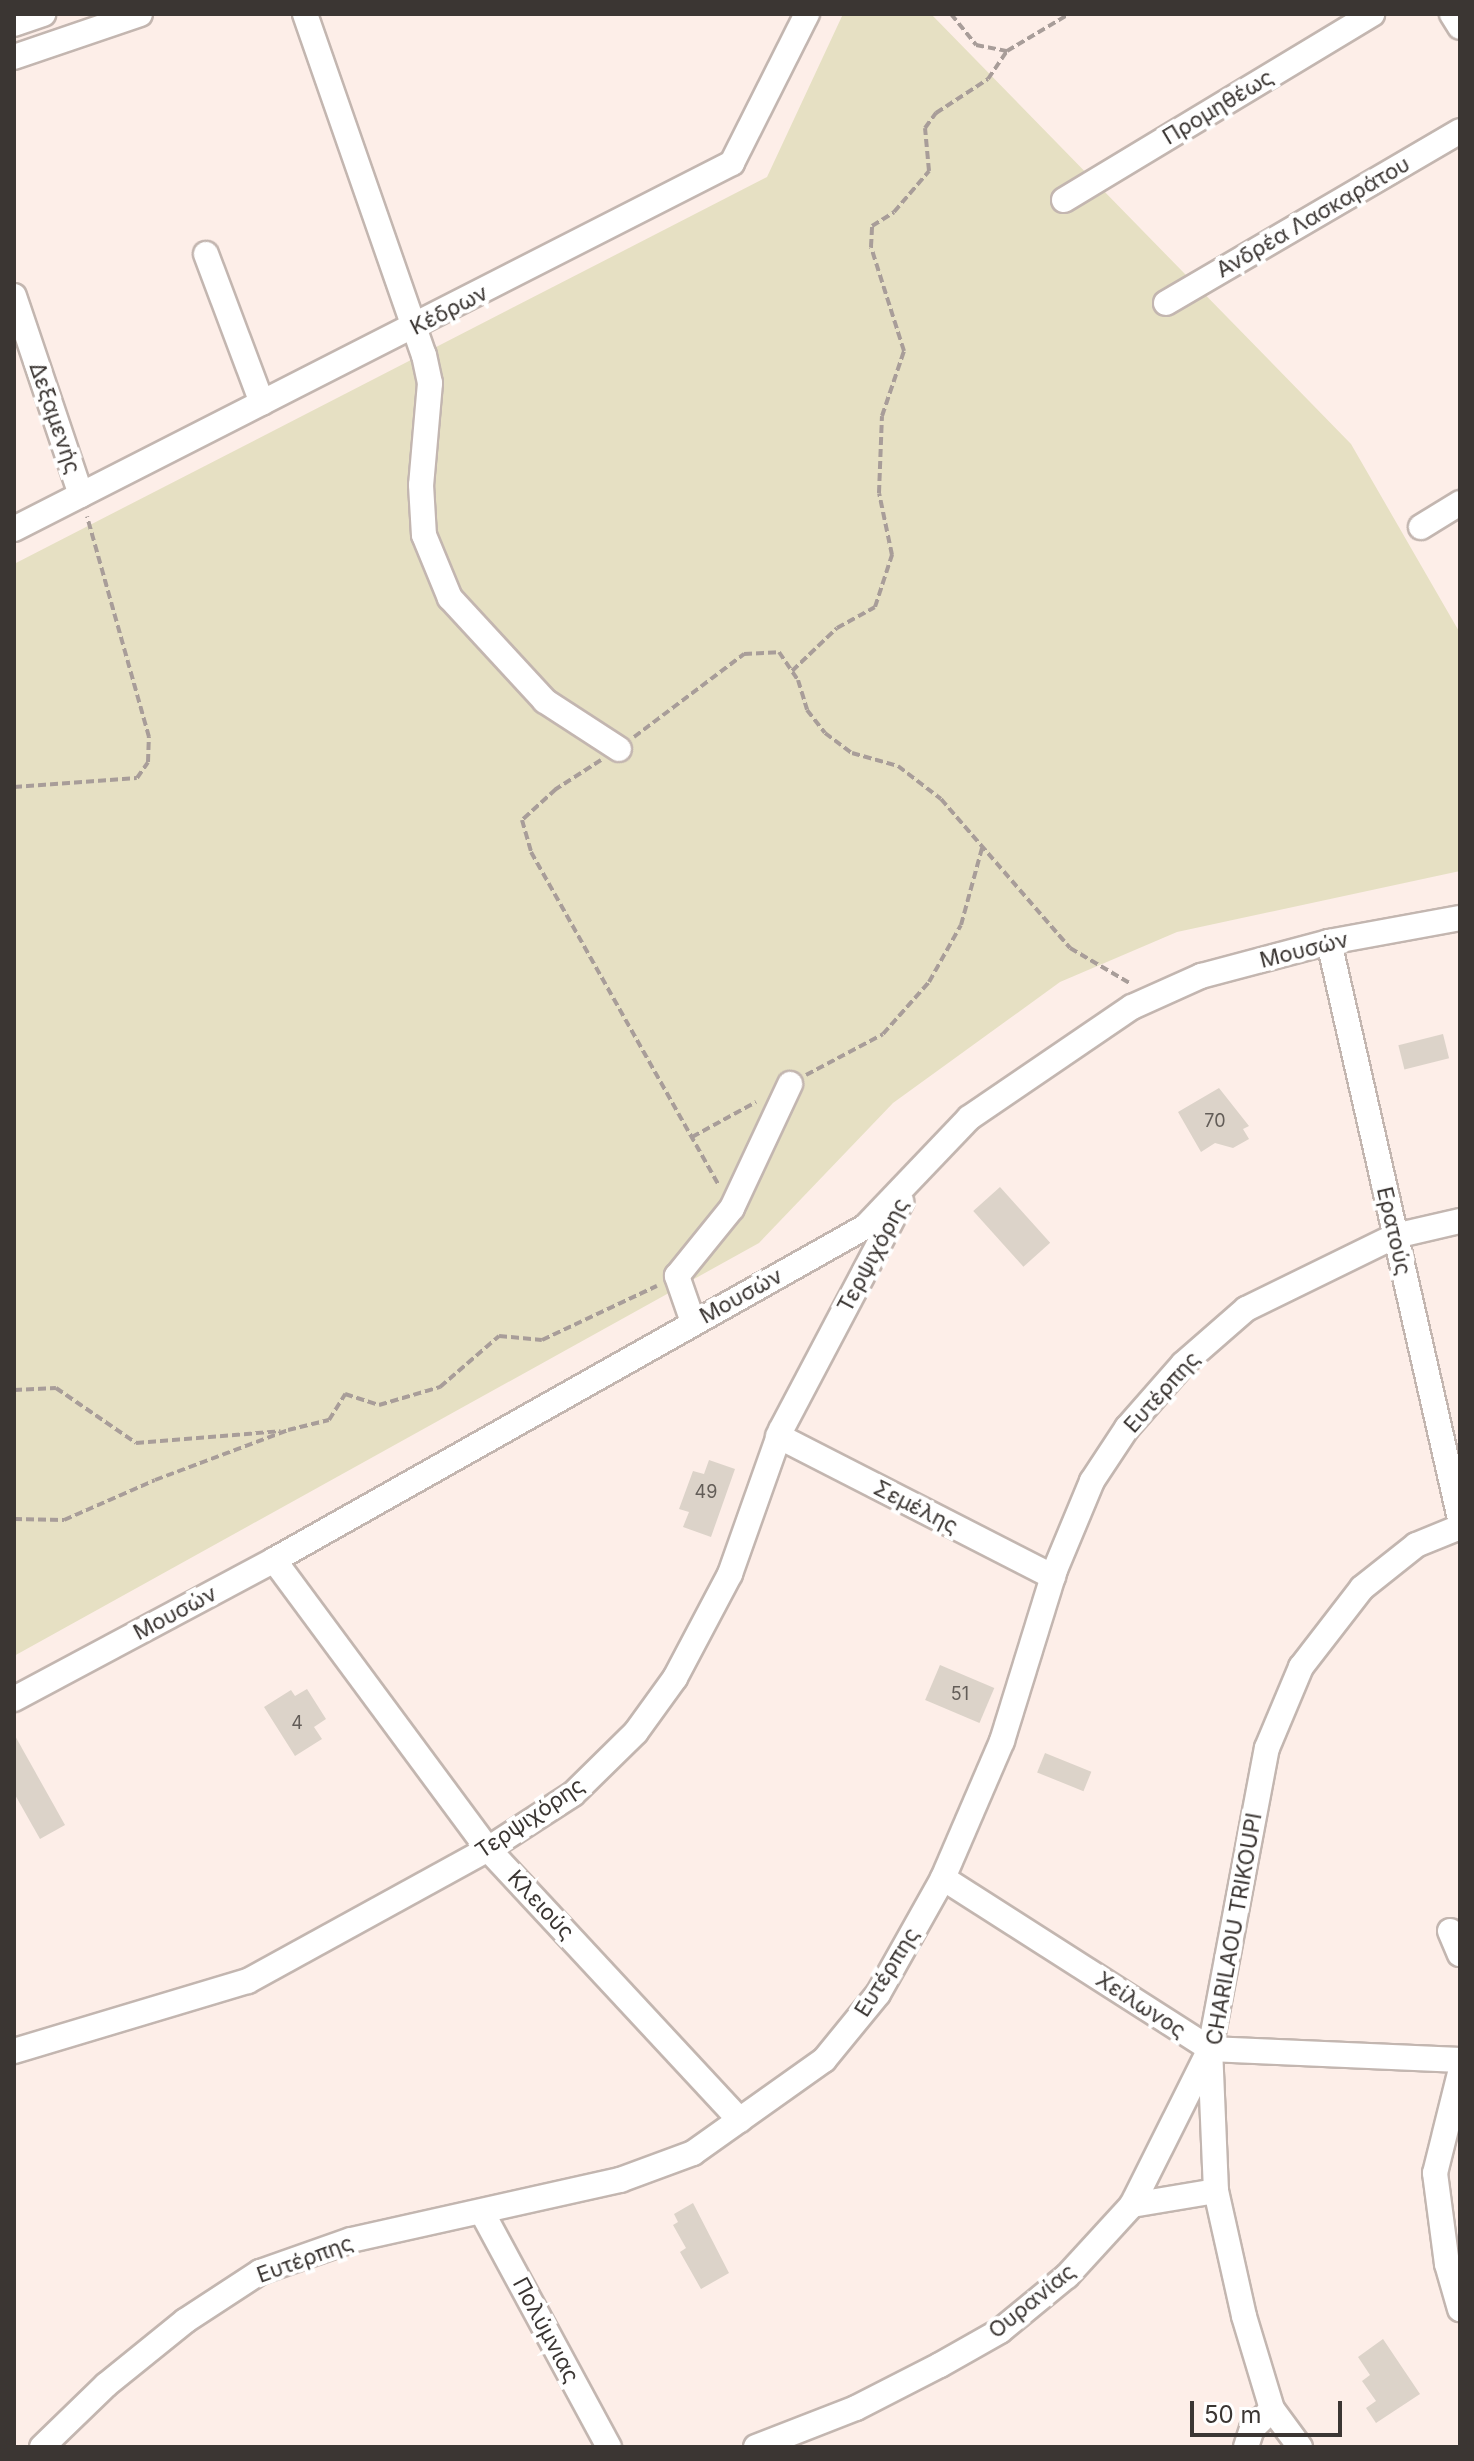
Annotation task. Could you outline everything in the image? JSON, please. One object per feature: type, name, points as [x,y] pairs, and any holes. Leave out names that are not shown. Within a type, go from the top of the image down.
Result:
[{"type":"street","points":[[14,24],[43,14]]},
{"type":"street","points":[[14,57],[140,14]]},
{"type":"street","points":[[305,14],[430,383],[421,485],[424,535],[450,598],[545,701],[619,749]]},
{"type":"street","name":"Κέδρων","points":[[14,529],[413,329],[732,163],[807,14]]},
{"type":"street","name":"Προμηθέως","points":[[1064,200],[1372,14]]},
{"type":"street","points":[[1452,14],[1460,27]]},
{"type":"street","name":"Ανδρέα Λασκαράτου","points":[[1166,303],[1460,131]]},
{"type":"street","points":[[206,254],[262,403]]},
{"type":"street","name":"Δεξαμενής","points":[[14,296],[81,495]]},
{"type":"street","points":[[1421,527],[1460,503]]},
{"type":"street","name":"Μουσών","points":[[915,1175],[969,1118],[1132,1007],[1201,976],[1329,942],[1460,918]]},
{"type":"street","name":"Ερατούς","points":[[1329,942],[1460,1519]]},
{"type":"street","points":[[693,1322],[677,1276],[732,1208],[790,1084]]},
{"type":"street","name":"Τερψιχόρης","points":[[14,2051],[248,1981],[488,1849],[573,1794],[636,1732],[675,1678],[730,1574],[778,1436],[871,1235],[915,1175]]},
{"type":"street","name":"Ευτέρπης","points":[[42,2447],[117,2376],[185,2321],[260,2272],[351,2240],[483,2214],[620,2180],[693,2153],[824,2060],[878,1994],[943,1878],[1002,1741],[1053,1577],[1092,1481],[1127,1428],[1183,1364],[1246,1309],[1395,1236],[1460,1221]]},
{"type":"street","name":"Μουσών","points":[[14,1699],[274,1560],[693,1322],[871,1235]]},
{"type":"street","name":"Σεμέλης","points":[[778,1436],[1053,1577]]},
{"type":"street","name":"CHARILAOU TRIKOUPI","points":[[1300,2447],[1272,2409],[1244,2316],[1216,2191],[1210,2049],[1267,1748],[1301,1667],[1362,1588],[1416,1545],[1460,1527]]},
{"type":"street","name":"Κλειούς","points":[[274,1560],[488,1849],[740,2120]]},
{"type":"street","name":"Χείλωνος","points":[[943,1878],[1210,2049],[1460,2060]]},
{"type":"street","points":[[1450,1931],[1460,1954]]},
{"type":"street","name":"Ουρανίας","points":[[756,2447],[856,2408],[1000,2331],[1067,2276],[1132,2205],[1210,2049]]},
{"type":"street","points":[[1460,2073],[1435,2173],[1447,2264],[1460,2309]]},
{"type":"street","points":[[1132,2205],[1216,2191]]},
{"type":"street","name":"Πολύμνιας","points":[[483,2214],[609,2447]]},
{"type":"street","points":[[1246,2447],[1252,2429],[1272,2409]]},
{"type":"path","points":[[951,14],[976,45],[1007,51]]},
{"type":"path","points":[[792,671],[837,628],[875,607],[892,555],[879,493],[882,416],[904,351],[871,247],[872,226],[894,212],[929,171],[925,128],[936,113],[988,79],[1007,51],[1069,14]]},
{"type":"path","points":[[14,787],[137,778],[148,762],[149,737],[81,495]]},
{"type":"path","points":[[732,1208],[531,852],[522,820],[556,789],[619,749],[744,654],[779,652],[792,671],[807,710],[825,733],[852,753],[898,766],[941,799],[1070,948],[1154,997]]},
{"type":"path","points":[[692,1137],[883,1034],[929,982],[961,925],[982,848]]},
{"type":"path","points":[[14,1519],[64,1520],[288,1430],[329,1420],[345,1394],[379,1405],[440,1387],[499,1336],[542,1340],[677,1276]]},
{"type":"path","points":[[14,1390],[56,1388],[136,1443],[288,1430]]},
{"type":"shaded area","points":[[843,14],[931,14],[1351,444],[1460,633],[1460,871],[1177,932],[1060,982],[893,1103],[759,1243],[14,1656],[14,564],[767,177]]},
{"type":"building","points":[[1443,1034],[1449,1058],[1404,1069],[1398,1045]]},
{"type":"building","points":[[1219,1088],[1249,1126],[1243,1129],[1249,1139],[1233,1148],[1215,1143],[1201,1152],[1178,1112]]},
{"type":"building","points":[[1000,1187],[1050,1243],[1023,1267],[973,1211]]},
{"type":"building","points":[[709,1460],[735,1469],[711,1537],[683,1527],[689,1512],[679,1509],[693,1471],[704,1474]]},
{"type":"building","points":[[940,1665],[994,1688],[979,1723],[925,1700]]},
{"type":"building","points":[[307,1689],[326,1719],[314,1727],[322,1739],[295,1756],[264,1707],[291,1690],[295,1696]]},
{"type":"building","points":[[14,1734],[65,1825],[40,1839],[14,1793]]},
{"type":"building","points":[[1045,1753],[1091,1772],[1083,1791],[1037,1772]]},
{"type":"building","points":[[693,2203],[729,2273],[701,2289],[680,2252],[686,2248],[673,2225],[678,2222],[674,2214]]},
{"type":"building","points":[[1383,2339],[1420,2394],[1376,2423],[1366,2408],[1376,2401],[1362,2381],[1370,2375],[1358,2357]]}]
